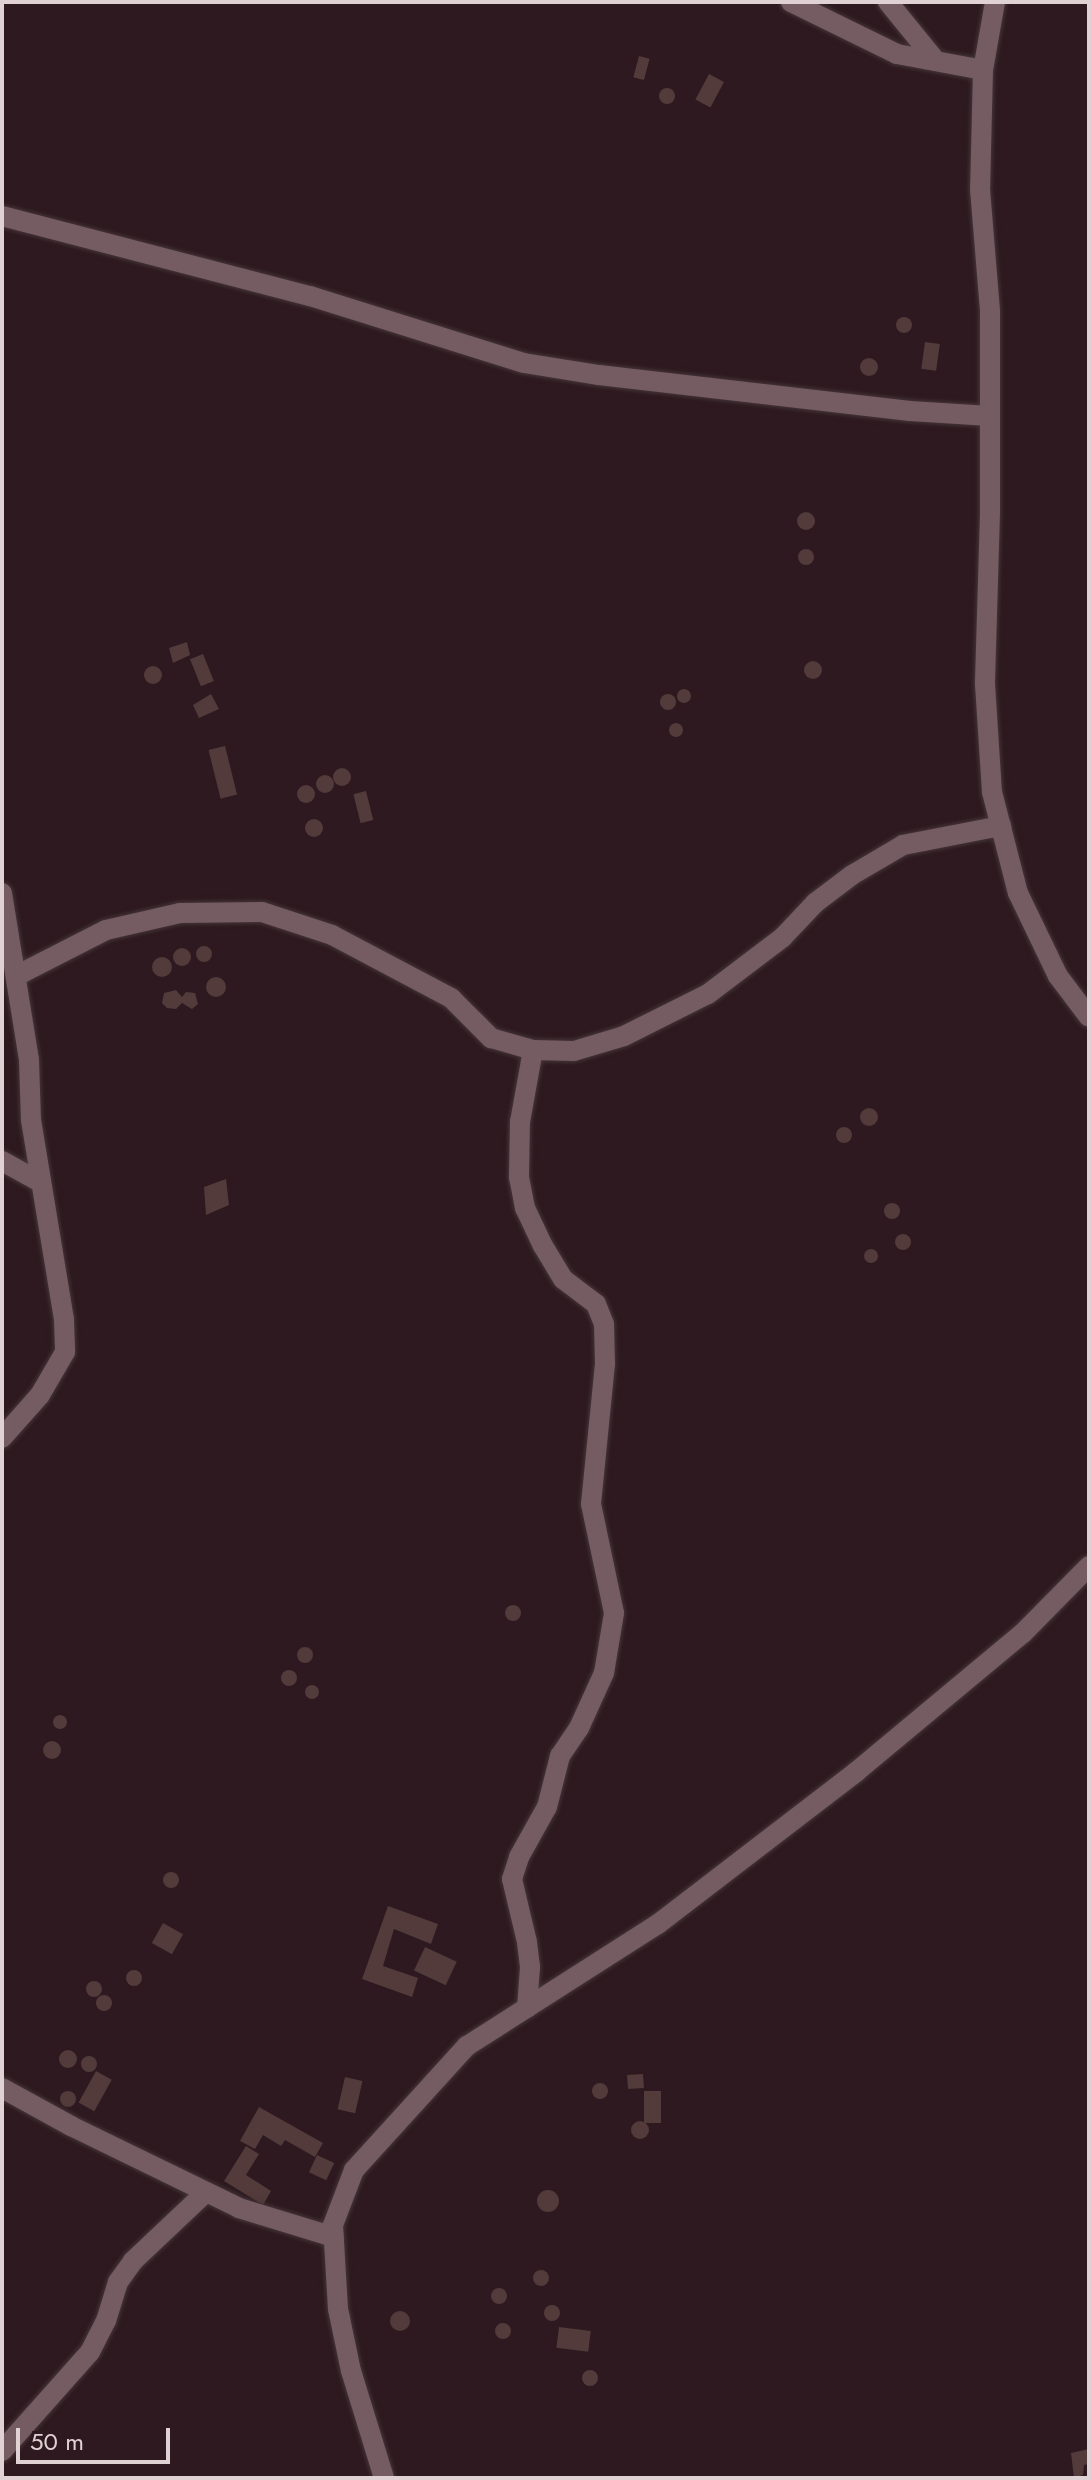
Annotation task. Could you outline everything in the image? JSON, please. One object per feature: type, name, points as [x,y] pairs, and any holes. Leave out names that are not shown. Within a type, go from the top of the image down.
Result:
[{"type":"street","points":[[791,2],[897,54],[983,70]]},
{"type":"street","points":[[888,2],[936,61]]},
{"type":"street","points":[[995,2],[983,70],[980,189],[990,311],[985,684],[992,792],[1018,893],[1058,976],[1089,1017]]},
{"type":"street","points":[[2,216],[310,296],[524,363],[599,375],[895,409],[990,416]]},
{"type":"street","points":[[16,976],[106,930],[180,913],[262,912],[332,935],[451,998],[491,1038],[533,1050],[574,1051],[624,1036],[708,994],[783,937],[815,903],[852,875],[903,845],[1001,826]]},
{"type":"street","points":[[2,893],[29,1060],[31,1120],[64,1320],[65,1352],[40,1395],[2,1438]]},
{"type":"street","points":[[527,2008],[530,1967],[512,1879],[519,1857],[547,1807],[560,1756],[579,1728],[604,1673],[614,1613],[591,1504],[605,1364],[604,1324],[596,1304],[563,1279],[543,1246],[525,1208],[519,1177],[520,1122],[533,1050]]},
{"type":"street","points":[[2,1161],[40,1182]]},
{"type":"street","points":[[384,2478],[351,2371],[338,2309],[333,2225],[354,2170],[467,2046],[658,1924],[856,1772],[1023,1633],[1089,1566]]},
{"type":"street","points":[[2,2088],[71,2126],[239,2208],[334,2237]]},
{"type":"street","points":[[2,2451],[90,2352],[106,2321],[118,2282],[133,2261],[206,2192]]},
{"type":"building","points":[[639,56],[650,59],[644,80],[633,77]]},
{"type":"building","points":[[709,74],[724,82],[710,108],[695,100]]},
{"type":"building","points":[[664,88],[670,88],[675,96],[673,102],[664,104],[659,99],[659,93]]},
{"type":"building","points":[[901,317],[907,317],[912,325],[910,331],[901,333],[896,328],[896,322]]},
{"type":"building","points":[[925,342],[940,344],[936,371],[921,369]]},
{"type":"building","points":[[869,358],[878,367],[869,376],[860,367]]},
{"type":"building","points":[[806,512],[815,521],[806,530],[797,521]]},
{"type":"building","points":[[806,549],[812,551],[812,563],[806,565],[800,563],[798,557],[800,551]]},
{"type":"building","points":[[187,642],[190,655],[173,663],[169,648]]},
{"type":"building","points":[[203,654],[214,681],[201,686],[190,659]]},
{"type":"building","points":[[813,661],[822,670],[813,679],[804,670]]},
{"type":"building","points":[[153,666],[162,675],[153,684],[144,675]]},
{"type":"building","points":[[684,689],[691,696],[684,703],[677,696]]},
{"type":"building","points":[[211,694],[219,709],[199,718],[193,705]]},
{"type":"building","points":[[668,694],[676,702],[668,710],[660,702]]},
{"type":"building","points":[[676,723],[683,730],[676,737],[669,730]]},
{"type":"building","points":[[225,746],[237,795],[221,799],[209,750]]},
{"type":"building","points":[[342,768],[351,777],[342,786],[333,777]]},
{"type":"building","points":[[325,775],[334,784],[325,793],[316,784]]},
{"type":"building","points":[[306,785],[315,794],[306,803],[297,794]]},
{"type":"building","points":[[366,791],[373,820],[361,823],[353,794]]},
{"type":"building","points":[[314,819],[323,828],[314,837],[305,828]]},
{"type":"building","points":[[201,946],[207,946],[212,954],[210,960],[201,962],[196,957],[196,951]]},
{"type":"building","points":[[182,948],[191,957],[182,966],[173,957]]},
{"type":"building","points":[[162,957],[169,960],[172,967],[169,974],[162,977],[155,974],[152,967],[155,960]]},
{"type":"building","points":[[216,977],[223,980],[226,987],[223,994],[216,997],[209,994],[206,987],[209,980]]},
{"type":"building","points":[[176,990],[182,997],[186,992],[195,993],[198,1004],[192,1009],[182,1003],[176,1009],[167,1008],[162,1003],[164,993]]},
{"type":"building","points":[[869,1108],[878,1117],[869,1126],[860,1117]]},
{"type":"building","points":[[841,1127],[847,1127],[852,1135],[850,1141],[841,1143],[836,1138],[836,1132]]},
{"type":"building","points":[[226,1179],[229,1205],[206,1215],[204,1187]]},
{"type":"building","points":[[889,1203],[895,1203],[900,1211],[898,1217],[889,1219],[884,1214],[884,1208]]},
{"type":"building","points":[[903,1234],[911,1242],[903,1250],[895,1242]]},
{"type":"building","points":[[871,1249],[878,1256],[871,1263],[864,1256]]},
{"type":"building","points":[[513,1605],[519,1607],[519,1619],[513,1621],[507,1619],[505,1613],[507,1607]]},
{"type":"building","points":[[305,1647],[311,1649],[311,1661],[305,1663],[299,1661],[297,1655],[299,1649]]},
{"type":"building","points":[[289,1670],[297,1678],[289,1686],[281,1678]]},
{"type":"building","points":[[312,1685],[319,1692],[312,1699],[305,1692]]},
{"type":"building","points":[[60,1715],[67,1722],[60,1729],[53,1722]]},
{"type":"building","points":[[52,1741],[61,1750],[52,1759],[43,1750]]},
{"type":"building","points":[[171,1872],[177,1874],[177,1886],[171,1888],[165,1886],[163,1880],[165,1874]]},
{"type":"building","points":[[388,1906],[438,1924],[431,1944],[394,1929],[383,1966],[418,1978],[412,1997],[362,1979]]},
{"type":"building","points":[[163,1923],[183,1934],[172,1954],[152,1943]]},
{"type":"building","points":[[425,1947],[457,1962],[446,1985],[414,1971]]},
{"type":"building","points":[[134,1970],[140,1972],[140,1984],[134,1986],[128,1984],[126,1978],[128,1972]]},
{"type":"building","points":[[94,1981],[100,1983],[100,1995],[94,1997],[88,1995],[86,1989],[88,1983]]},
{"type":"building","points":[[104,1995],[112,2003],[104,2011],[96,2003]]},
{"type":"building","points":[[68,2050],[77,2059],[68,2068],[59,2059]]},
{"type":"building","points":[[86,2056],[92,2056],[97,2064],[95,2070],[86,2072],[81,2067],[81,2061]]},
{"type":"building","points":[[96,2071],[112,2080],[94,2111],[79,2102]]},
{"type":"building","points":[[643,2074],[644,2088],[628,2089],[627,2075]]},
{"type":"building","points":[[345,2077],[363,2081],[355,2113],[338,2109]]},
{"type":"building","points":[[600,2083],[606,2085],[606,2097],[600,2099],[594,2097],[592,2091],[594,2085]]},
{"type":"building","points":[[65,2091],[71,2091],[76,2099],[74,2105],[65,2107],[60,2102],[60,2096]]},
{"type":"building","points":[[644,2091],[661,2091],[661,2123],[644,2123]]},
{"type":"building","points":[[259,2107],[323,2143],[315,2157],[285,2140],[281,2146],[263,2135],[255,2149],[240,2141]]},
{"type":"building","points":[[640,2121],[649,2130],[640,2139],[631,2130]]},
{"type":"building","points":[[246,2146],[259,2154],[246,2175],[271,2191],[263,2205],[224,2181]]},
{"type":"building","points":[[317,2155],[334,2163],[326,2180],[309,2172]]},
{"type":"building","points":[[548,2190],[556,2193],[559,2201],[556,2209],[548,2212],[540,2209],[537,2201],[540,2193]]},
{"type":"building","points":[[538,2270],[544,2270],[549,2278],[547,2284],[538,2286],[533,2281],[533,2275]]},
{"type":"building","points":[[499,2288],[505,2290],[505,2302],[499,2304],[493,2302],[491,2296],[493,2290]]},
{"type":"building","points":[[552,2305],[560,2313],[552,2321],[544,2313]]},
{"type":"building","points":[[400,2311],[407,2314],[410,2321],[407,2328],[400,2331],[393,2328],[390,2321],[393,2314]]},
{"type":"building","points":[[500,2323],[506,2323],[511,2331],[509,2337],[500,2339],[495,2334],[495,2328]]},
{"type":"building","points":[[559,2327],[591,2331],[588,2352],[556,2348]]},
{"type":"building","points":[[590,2370],[598,2378],[590,2386],[582,2378]]},
{"type":"building","points":[[1089,2449],[1089,2464],[1084,2465],[1083,2475],[1074,2478],[1071,2453]]}]
